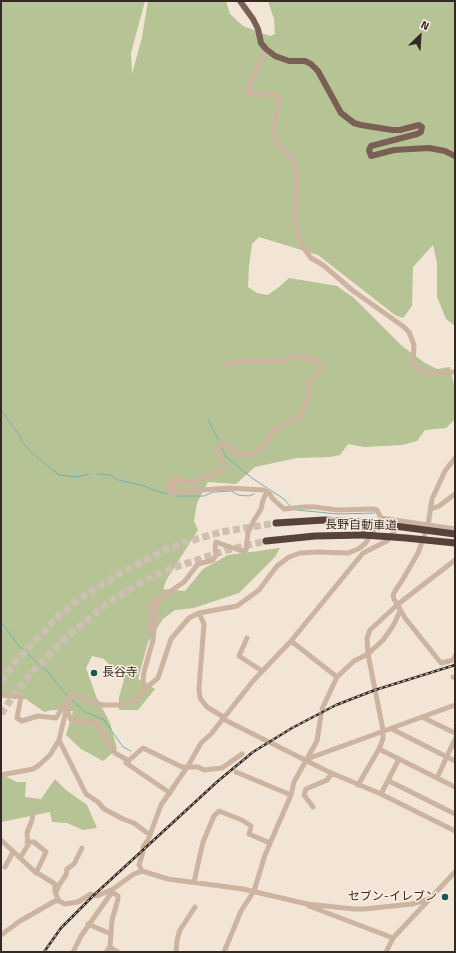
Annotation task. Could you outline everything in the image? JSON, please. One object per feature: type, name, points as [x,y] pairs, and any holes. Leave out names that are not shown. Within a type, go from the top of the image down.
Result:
[{"type":"highway","name":"長野自動車道","points":[[276,523],[324,520],[372,523],[455,534]]},
{"type":"highway","name":"長野自動車道","points":[[266,541],[315,536],[364,536],[406,538],[455,543]]},
{"type":"main road","points":[[240,1],[253,20],[266,49],[275,56],[289,61],[305,61],[311,64],[318,72],[341,113],[354,123],[392,130],[400,130],[419,125],[422,127],[421,132],[417,134],[371,146],[369,150],[371,156],[394,150],[429,148],[445,151],[455,156]]},
{"type":"street","points":[[266,49],[247,90],[251,94],[277,95],[279,98],[274,134],[278,144],[292,158],[295,166],[297,176],[295,220],[303,247],[309,256],[323,265],[352,290],[409,332],[414,345],[413,363],[417,369],[427,373],[455,372]]},
{"type":"street","points":[[173,495],[168,490],[170,482],[173,478],[188,483],[223,470],[221,456],[217,452],[221,444],[226,445],[239,454],[248,455],[261,449],[269,436],[276,429],[300,417],[310,395],[308,384],[322,366],[319,362],[301,356],[276,362],[236,362],[223,365]]},
{"type":"street","points":[[455,458],[445,471],[432,499],[428,525],[418,553],[395,591],[394,600],[400,611],[441,663],[453,660],[455,656]]},
{"type":"street","points":[[179,480],[177,480],[173,486],[173,488],[179,492],[228,488],[264,490],[284,509],[299,507],[315,507],[337,510],[373,509],[377,510],[381,518]]},
{"type":"street","points":[[149,630],[152,618],[152,604],[155,599],[159,599],[184,582],[198,564],[213,560],[216,555],[216,542],[239,550],[246,550],[248,533],[261,509],[262,500],[267,492]]},
{"type":"street","points":[[431,509],[439,506],[455,494]]},
{"type":"street","points":[[381,518],[455,528]]},
{"type":"street","points":[[1,775],[38,766],[50,755],[59,740],[69,698],[77,695],[88,701],[103,705],[122,705],[136,700],[159,676],[171,639],[189,618],[199,613],[237,606],[259,590],[277,566],[289,557],[300,554],[326,552],[348,554],[358,549],[364,544],[381,518]]},
{"type":"street","points":[[142,871],[139,865],[143,847],[148,840],[161,805],[188,766],[201,743],[223,719],[262,671],[291,641],[363,553],[387,541],[402,521]]},
{"type":"street","points":[[358,785],[379,749],[383,739],[384,730],[368,654],[367,638],[370,630],[397,605],[455,560]]},
{"type":"street","points":[[146,688],[143,681],[144,672],[153,640],[156,608],[159,599]]},
{"type":"street","points":[[224,952],[241,911],[254,891],[270,843],[291,795],[294,782],[306,760],[312,753],[317,741],[322,712],[337,677],[354,661],[368,654],[383,640],[393,626],[400,611]]},
{"type":"street","points":[[199,613],[204,624],[199,688],[200,698],[207,707],[222,716],[223,719],[332,773],[382,794],[455,831]]},
{"type":"street","points":[[247,638],[239,656],[262,671]]},
{"type":"street","points":[[291,641],[337,677]]},
{"type":"street","points":[[1,695],[21,697],[17,718],[22,721],[38,716],[56,718],[64,705],[66,707]]},
{"type":"street","points":[[306,760],[455,705]]},
{"type":"street","points":[[66,707],[71,720],[96,724],[115,753],[129,761]]},
{"type":"street","points":[[422,717],[455,733]]},
{"type":"street","points":[[392,729],[455,761]]},
{"type":"street","points":[[437,778],[455,739]]},
{"type":"street","points":[[59,740],[86,794],[98,802],[104,809],[134,823],[150,835]]},
{"type":"street","points":[[170,793],[126,763],[144,748],[178,765],[204,770],[222,768],[242,754]]},
{"type":"street","points":[[379,749],[455,787]]},
{"type":"street","points":[[382,794],[399,759]]},
{"type":"street","points":[[236,772],[291,795]]},
{"type":"street","points":[[313,807],[304,795],[306,789],[327,780],[332,773]]},
{"type":"street","points":[[389,781],[455,814]]},
{"type":"street","points":[[194,882],[203,842],[214,816],[219,811],[242,820],[251,826],[250,834],[270,843]]},
{"type":"street","points":[[20,858],[28,845],[27,832],[32,820],[33,812]]},
{"type":"street","points":[[1,840],[36,873],[54,884],[55,893],[59,901]]},
{"type":"street","points":[[27,842],[34,842],[46,852],[36,873]]},
{"type":"street","points":[[55,893],[66,876],[67,869],[74,864],[82,848]]},
{"type":"street","points":[[5,867],[13,852]]},
{"type":"street","points":[[73,952],[88,924],[113,890],[134,874],[142,871],[168,879],[254,891],[307,904],[364,909],[412,904],[429,900]]},
{"type":"street","points":[[386,952],[393,938],[455,872]]},
{"type":"street","points":[[1,935],[20,921],[55,901],[65,904],[78,902],[91,894],[97,896],[113,890]]},
{"type":"street","points":[[106,952],[110,947],[112,938],[112,920],[118,896],[113,890]]},
{"type":"street","points":[[307,904],[393,938]]},
{"type":"street","points":[[176,952],[180,930],[195,907]]},
{"type":"street","points":[[88,924],[111,934]]},
{"type":"street","points":[[110,947],[118,952]]},
{"type":"green space","points":[[1,1],[145,1],[131,53],[132,74],[142,37],[148,1],[226,1],[230,14],[243,26],[270,36],[275,34],[274,19],[268,1],[455,1],[455,326],[446,319],[437,297],[437,263],[433,245],[413,267],[412,306],[403,318],[395,315],[318,255],[259,237],[252,244],[248,287],[257,293],[268,295],[289,278],[337,286],[354,298],[402,346],[425,363],[437,369],[450,367],[455,389],[455,419],[446,428],[425,430],[417,441],[402,445],[364,447],[348,444],[340,455],[330,457],[297,458],[255,467],[236,484],[208,482],[197,503],[194,521],[198,530],[167,579],[163,589],[185,591],[203,569],[228,555],[280,548],[275,557],[239,593],[194,608],[175,610],[163,619],[148,642],[138,679],[155,689],[138,710],[119,710],[119,697],[124,680],[104,659],[92,656],[86,668],[96,696],[110,723],[117,749],[103,761],[81,749],[66,735],[73,711],[52,710],[44,712],[26,699],[1,697]]},
{"type":"green space","points":[[1,774],[17,782],[26,782],[25,797],[41,799],[55,779],[66,790],[87,805],[97,828],[83,830],[67,823],[52,822],[50,812],[1,822]]},
{"type":"waterway","points":[[1,410],[20,436],[22,442],[32,453],[59,475],[76,477],[89,474]]},
{"type":"waterway","points":[[208,419],[219,441]]},
{"type":"waterway","points":[[222,448],[226,457],[252,478],[284,499],[290,506]]},
{"type":"waterway","points":[[97,474],[110,475],[118,480],[145,486],[168,494]]},
{"type":"waterway","points":[[177,496],[204,496],[213,492],[232,491],[238,495],[249,496],[254,494]]},
{"type":"waterway","points":[[297,510],[338,514],[375,513]]},
{"type":"waterway","points":[[1,622],[19,646],[49,673],[67,696]]},
{"type":"waterway","points":[[72,700],[85,712],[104,720],[123,747],[131,751]]},
{"type":"tunnel","points":[[1,681],[17,660],[59,616],[78,600],[119,574],[162,551],[183,543],[221,532],[276,523]]},
{"type":"tunnel","points":[[1,714],[18,689],[34,670],[69,635],[108,603],[147,579],[167,570],[227,550],[266,541]]},
{"type":"railway","points":[[44,952],[61,928],[94,895],[218,781],[253,752],[292,728],[336,705],[375,690],[455,665]]},
{"type":"place","name":"長谷寺","points":[[94,673]]},
{"type":"place","name":"セブン-イレブン","points":[[445,897]]}]
